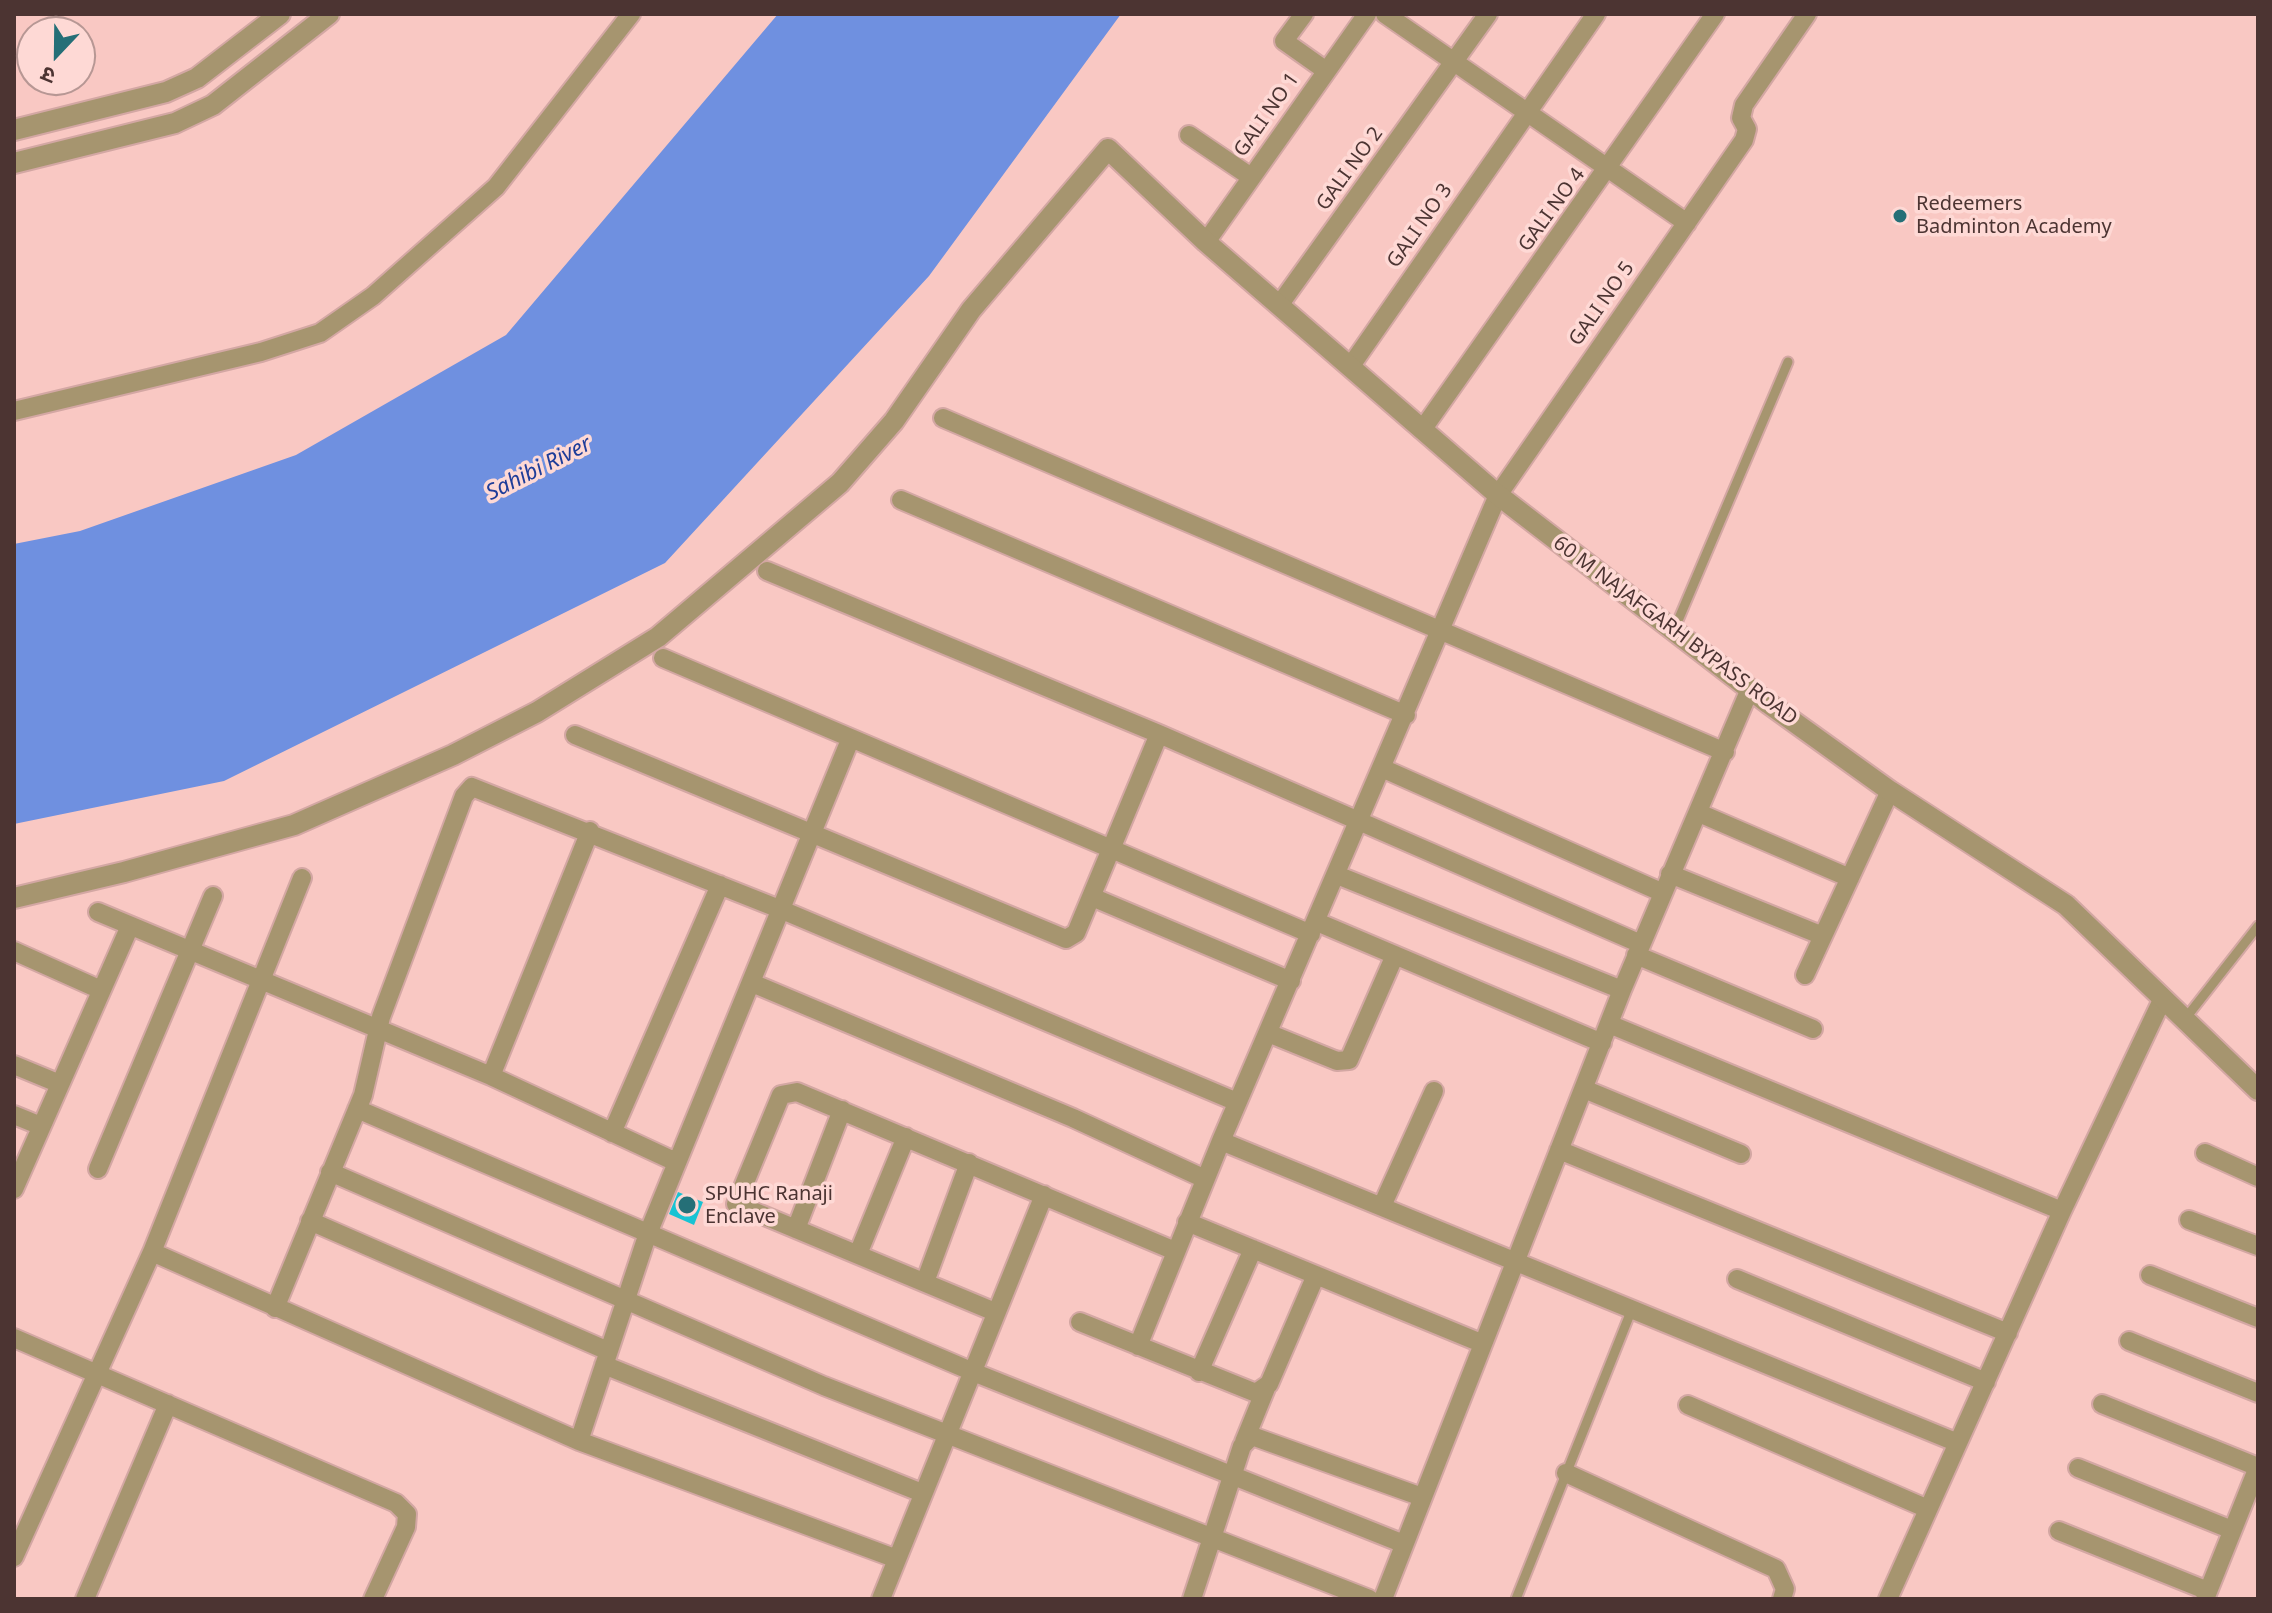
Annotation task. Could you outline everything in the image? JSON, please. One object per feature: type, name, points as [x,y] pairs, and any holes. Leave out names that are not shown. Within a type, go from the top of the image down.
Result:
[{"type":"street","points":[[14,130],[166,92],[197,78],[280,14]]},
{"type":"street","points":[[14,163],[175,123],[213,105],[329,14]]},
{"type":"street","points":[[14,411],[261,352],[320,333],[373,296],[496,187],[535,142],[631,14]]},
{"type":"street","points":[[1304,14],[1284,41],[1325,70]]},
{"type":"street","name":"GALI NO 1","points":[[1206,242],[1367,14]]},
{"type":"street","points":[[1385,14],[1687,223]]},
{"type":"street","name":"GALI NO 2","points":[[1280,304],[1488,14]]},
{"type":"street","name":"GALI NO 3","points":[[1350,367],[1596,14]]},
{"type":"street","name":"GALI NO 4","points":[[1422,430],[1715,14]]},
{"type":"street","name":"GALI NO 5","points":[[1138,1346],[1237,1102],[1384,769],[1498,495],[1744,140],[1747,129],[1741,118],[1744,105],[1807,14]]},
{"type":"street","name":"GALI NO 1","points":[[1189,135],[1251,177]]},
{"type":"street","name":"60 M NAJAFGARH BYPASS ROAD","points":[[14,898],[124,872],[294,825],[509,727],[658,637],[840,483],[894,421],[971,310],[1108,149],[1206,242],[1498,495],[1750,689],[1890,791],[2066,905],[2258,1090]]},
{"type":"street","points":[[943,418],[1725,752]]},
{"type":"street","points":[[901,500],[1406,715]]},
{"type":"street","points":[[767,571],[1159,734],[1360,822],[1813,1029]]},
{"type":"street","points":[[663,658],[1111,851],[1314,928],[1395,955],[1602,1043]]},
{"type":"street","points":[[1383,1599],[1638,949],[1750,689]]},
{"type":"street","points":[[575,735],[1066,939],[1076,933],[1159,734]]},
{"type":"street","points":[[579,1441],[647,1236],[850,740]]},
{"type":"street","points":[[1384,769],[1661,892]]},
{"type":"street","points":[[275,1308],[357,1109],[377,1029],[468,790],[472,787],[590,831],[782,910],[1237,1102]]},
{"type":"street","points":[[1805,975],[1890,791]]},
{"type":"street","points":[[1699,813],[1850,878]]},
{"type":"street","points":[[491,1076],[590,831]]},
{"type":"street","points":[[1670,874],[1823,936]]},
{"type":"street","points":[[1337,875],[1622,990]]},
{"type":"street","points":[[14,1557],[100,1375],[302,878]]},
{"type":"street","points":[[612,1133],[720,885]]},
{"type":"street","points":[[98,1169],[213,896]]},
{"type":"street","points":[[1092,897],[1291,981]]},
{"type":"street","points":[[98,912],[191,948],[262,981],[491,1076],[676,1162]]},
{"type":"street","points":[[14,1189],[130,926]]},
{"type":"street","points":[[14,951],[101,990]]},
{"type":"street","points":[[1268,1033],[1337,1061],[1349,1060],[1395,955]]},
{"type":"street","points":[[752,983],[1073,1118],[1205,1179]]},
{"type":"street","points":[[1888,1599],[2062,1211],[2163,998]]},
{"type":"street","points":[[1609,1024],[2062,1211]]},
{"type":"street","points":[[14,1065],[60,1084]]},
{"type":"street","points":[[1584,1089],[1741,1154]]},
{"type":"street","points":[[1382,1206],[1434,1091]]},
{"type":"street","points":[[995,1312],[736,1204],[781,1095],[797,1092],[1175,1251]]},
{"type":"street","points":[[357,1109],[647,1236],[972,1371],[1234,1473],[1404,1544]]},
{"type":"street","points":[[796,1229],[842,1110]]},
{"type":"street","points":[[14,1115],[41,1126]]},
{"type":"street","points":[[858,1254],[906,1137]]},
{"type":"street","points":[[1221,1141],[1958,1443]]},
{"type":"street","points":[[1559,1150],[2008,1333]]},
{"type":"street","points":[[2205,1153],[2258,1177]]},
{"type":"street","points":[[925,1282],[969,1163]]},
{"type":"street","points":[[330,1172],[944,1435],[1369,1599]]},
{"type":"street","points":[[881,1599],[944,1435],[1044,1195]]},
{"type":"street","points":[[2189,1220],[2258,1246]]},
{"type":"street","points":[[310,1221],[606,1358],[922,1493]]},
{"type":"street","points":[[1187,1222],[1481,1343]]},
{"type":"street","points":[[1199,1372],[1253,1249]]},
{"type":"street","points":[[152,1252],[579,1441],[897,1559]]},
{"type":"street","points":[[1192,1599],[1244,1442],[1316,1275]]},
{"type":"street","points":[[2150,1275],[2258,1318]]},
{"type":"street","points":[[1737,1279],[1986,1382]]},
{"type":"street","points":[[1080,1322],[1248,1392],[1256,1393],[1266,1388]]},
{"type":"street","points":[[14,1338],[396,1503],[407,1514],[406,1527],[373,1599]]},
{"type":"street","points":[[2129,1341],[2258,1393]]},
{"type":"street","points":[[85,1599],[168,1404]]},
{"type":"street","points":[[2059,1531],[2206,1595],[2258,1467],[2102,1404]]},
{"type":"street","points":[[1688,1405],[1928,1509]]},
{"type":"street","points":[[1244,1442],[1252,1436],[1261,1437],[1422,1497]]},
{"type":"street","points":[[2078,1468],[2232,1530]]},
{"type":"street","points":[[1566,1473],[1776,1569],[1785,1589],[1782,1599]]},
{"type":"lane","points":[[1674,630],[1788,362]]},
{"type":"lane","points":[[2185,1019],[2258,926]]},
{"type":"lane","points":[[1516,1599],[1632,1309]]},
{"type":"water","name":"Sahibi River","points":[[778,14],[1121,14],[929,276],[665,563],[224,781],[14,824],[14,544],[80,531],[296,455],[506,335]]},
{"type":"building","points":[[678,1192],[703,1202],[694,1225],[669,1214]]},
{"type":"place","name":"Redeemers Badminton Academy","points":[[1900,216]]},
{"type":"place","name":"SPUHC Ranaji Enclave","points":[[687,1205]]}]
